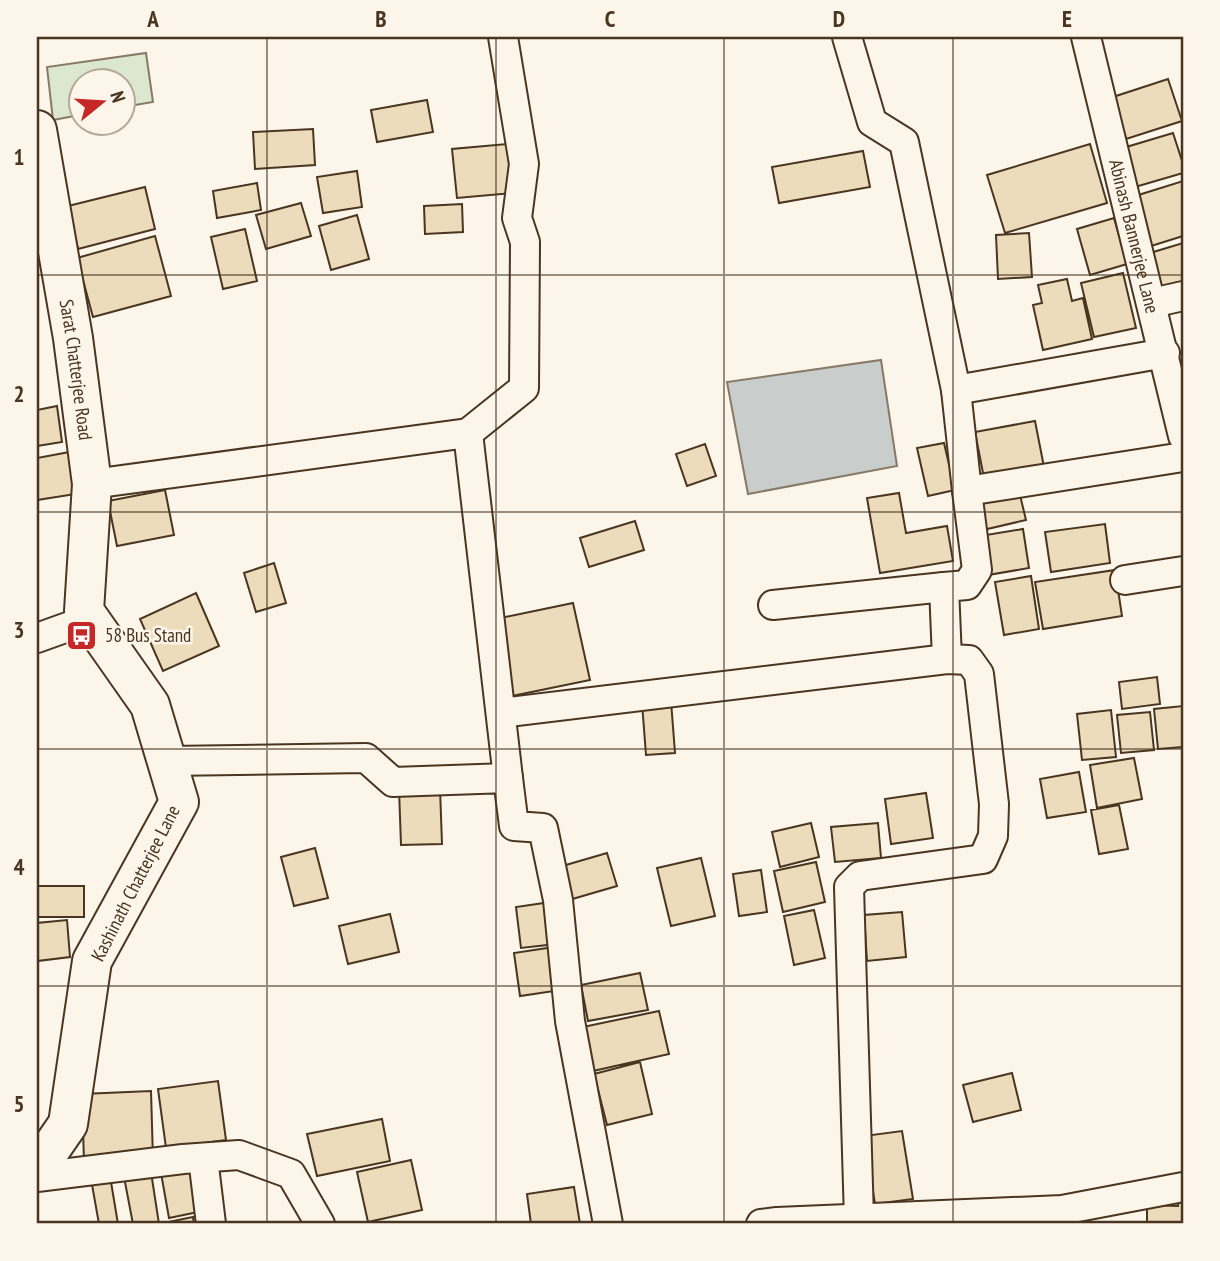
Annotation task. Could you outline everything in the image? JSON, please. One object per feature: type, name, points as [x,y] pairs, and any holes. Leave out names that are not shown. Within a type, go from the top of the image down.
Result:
[{"type":"street","points":[[92,484],[468,433],[524,388],[525,243],[517,218],[524,164],[502,37]]},
{"type":"street","points":[[774,606],[967,585],[977,570],[956,390],[904,142],[872,122],[848,37]]},
{"type":"street","name":"Abinash Bannerjee Lane","points":[[1086,37],[1165,353],[1183,436]]},
{"type":"street","name":"Sarat Chatterjee Road","points":[[37,130],[73,338],[92,484],[87,615]]},
{"type":"street","points":[[1152,303],[1183,296]]},
{"type":"street","points":[[956,390],[1165,353]]},
{"type":"street","points":[[468,433],[514,826],[543,828],[558,900],[570,1021],[608,1224]]},
{"type":"street","points":[[967,491],[1183,457]]},
{"type":"street","points":[[1125,580],[1183,571]]},
{"type":"street","points":[[944,587],[947,659]]},
{"type":"street","points":[[37,638],[87,615]]},
{"type":"street","name":"Kashinath Chatterjee Lane","points":[[37,1170],[68,1124],[92,961],[179,802],[150,705],[87,615]]},
{"type":"street","points":[[501,713],[947,659],[969,660],[979,674],[994,804],[993,835],[983,859],[860,876],[849,887],[859,1219]]},
{"type":"street","points":[[167,761],[366,758],[393,782],[508,778]]},
{"type":"street","points":[[37,1177],[239,1155],[291,1174],[320,1224]]},
{"type":"street","points":[[203,1157],[211,1224]]},
{"type":"street","points":[[761,1224],[1062,1210],[1183,1187]]},
{"type":"green space","points":[[146,53],[153,102],[136,105],[136,66],[66,66],[66,118],[53,120],[47,67]]},
{"type":"shaded area","points":[[881,360],[897,466],[748,494],[727,382]]},
{"type":"building","points":[[1168,79],[1182,121],[1126,139],[1113,97]]},
{"type":"building","points":[[427,100],[433,132],[377,142],[371,110]]},
{"type":"building","points":[[313,129],[315,165],[255,169],[253,132]]},
{"type":"building","points":[[1173,133],[1183,164],[1183,173],[1135,187],[1123,148]]},
{"type":"building","points":[[507,144],[512,193],[457,198],[452,149]]},
{"type":"building","points":[[1090,144],[1107,203],[1005,233],[987,175]]},
{"type":"building","points":[[863,151],[870,187],[779,203],[772,167]]},
{"type":"building","points":[[357,171],[362,207],[323,213],[317,177]]},
{"type":"building","points":[[1183,181],[1183,236],[1148,247],[1132,197]]},
{"type":"building","points":[[257,183],[261,210],[217,218],[213,191]]},
{"type":"building","points":[[145,187],[155,229],[78,249],[68,206]]},
{"type":"building","points":[[301,203],[311,236],[266,249],[256,215]]},
{"type":"building","points":[[462,204],[463,232],[425,234],[424,206]]},
{"type":"building","points":[[357,215],[369,259],[331,270],[319,226]]},
{"type":"building","points":[[1114,218],[1127,264],[1090,275],[1077,229]]},
{"type":"building","points":[[245,229],[257,281],[223,289],[211,237]]},
{"type":"building","points":[[1029,233],[1032,277],[998,279],[996,235]]},
{"type":"building","points":[[155,236],[171,296],[93,317],[77,258]]},
{"type":"building","points":[[1183,243],[1183,281],[1161,288],[1150,253]]},
{"type":"building","points":[[1123,273],[1136,328],[1094,337],[1081,283]]},
{"type":"building","points":[[1067,279],[1072,301],[1083,298],[1092,339],[1043,350],[1033,305],[1042,303],[1038,285]]},
{"type":"building","points":[[57,406],[62,442],[37,446],[37,410]]},
{"type":"building","points":[[1035,421],[1044,467],[984,478],[975,432]]},
{"type":"building","points":[[944,443],[955,490],[928,496],[917,448]]},
{"type":"building","points":[[705,444],[716,476],[687,486],[676,454]]},
{"type":"building","points":[[75,451],[82,493],[37,500],[37,458]]},
{"type":"building","points":[[165,490],[174,535],[117,546],[108,501]]},
{"type":"building","points":[[1019,491],[1026,520],[983,530],[976,501]]},
{"type":"building","points":[[899,493],[906,533],[947,526],[953,561],[880,573],[867,498]]},
{"type":"building","points":[[635,521],[644,550],[589,567],[580,538]]},
{"type":"building","points":[[1105,524],[1110,563],[1051,572],[1045,532]]},
{"type":"building","points":[[1023,529],[1029,568],[982,576],[974,537]]},
{"type":"building","points":[[274,563],[286,603],[256,612],[244,573]]},
{"type":"building","points":[[1115,570],[1122,616],[1043,629],[1035,582]]},
{"type":"building","points":[[1031,576],[1039,629],[1004,635],[995,582]]},
{"type":"building","points":[[196,593],[219,646],[163,671],[140,619]]},
{"type":"building","points":[[573,603],[590,680],[512,696],[496,619]]},
{"type":"building","points":[[1157,677],[1160,704],[1122,709],[1119,682]]},
{"type":"building","points":[[671,701],[675,753],[646,755],[642,703]]},
{"type":"building","points":[[1183,706],[1183,747],[1158,749],[1154,709]]},
{"type":"building","points":[[1111,710],[1116,757],[1082,760],[1077,714]]},
{"type":"building","points":[[1150,712],[1154,750],[1121,753],[1117,715]]},
{"type":"building","points":[[1134,758],[1142,799],[1097,808],[1090,765]]},
{"type":"building","points":[[1079,772],[1086,812],[1047,818],[1040,779]]},
{"type":"building","points":[[440,788],[442,844],[401,845],[399,789]]},
{"type":"building","points":[[926,793],[933,838],[891,844],[885,799]]},
{"type":"building","points":[[1119,805],[1128,849],[1099,854],[1091,810]]},
{"type":"building","points":[[811,823],[819,857],[780,867],[772,832]]},
{"type":"building","points":[[878,823],[881,858],[835,862],[831,827]]},
{"type":"building","points":[[315,848],[328,898],[294,906],[281,857]]},
{"type":"building","points":[[607,853],[617,886],[569,900],[559,867]]},
{"type":"building","points":[[701,858],[715,916],[671,926],[657,868]]},
{"type":"building","points":[[816,862],[825,902],[783,912],[774,871]]},
{"type":"building","points":[[761,870],[767,912],[739,916],[733,874]]},
{"type":"building","points":[[37,886],[84,886],[84,917],[37,917]]},
{"type":"building","points":[[551,902],[556,944],[521,948],[516,907]]},
{"type":"building","points":[[814,910],[825,958],[794,965],[784,916]]},
{"type":"building","points":[[902,912],[906,957],[867,961],[864,915]]},
{"type":"building","points":[[390,914],[399,952],[348,964],[339,926]]},
{"type":"building","points":[[67,920],[70,957],[37,961],[37,923]]},
{"type":"building","points":[[554,947],[561,990],[520,996],[514,953]]},
{"type":"building","points":[[640,973],[648,1010],[588,1021],[581,985]]},
{"type":"building","points":[[659,1011],[669,1054],[593,1071],[583,1027]]},
{"type":"building","points":[[640,1062],[652,1114],[607,1125],[594,1074]]},
{"type":"building","points":[[1012,1073],[1021,1110],[973,1122],[963,1085]]},
{"type":"building","points":[[218,1081],[226,1140],[166,1148],[158,1089]]},
{"type":"building","points":[[151,1091],[153,1160],[84,1162],[82,1094]]},
{"type":"building","points":[[382,1119],[390,1161],[317,1176],[307,1134]]},
{"type":"building","points":[[902,1131],[913,1199],[875,1204],[864,1136]]},
{"type":"building","points":[[411,1160],[422,1210],[368,1222],[357,1172]]},
{"type":"building","points":[[196,1167],[203,1211],[169,1218],[161,1173]]},
{"type":"building","points":[[151,1172],[159,1224],[133,1224],[124,1177]]},
{"type":"building","points":[[110,1176],[118,1224],[99,1224],[91,1179]]},
{"type":"building","points":[[574,1187],[580,1224],[531,1224],[527,1194]]},
{"type":"building","points":[[1178,1199],[1183,1200],[1183,1224],[1147,1224],[1147,1205],[1178,1206]]},
{"type":"building","points":[[193,1217],[194,1224],[168,1224],[168,1222]]},
{"type":"place","name":"58 Bus Stand","points":[[82,635]]}]
